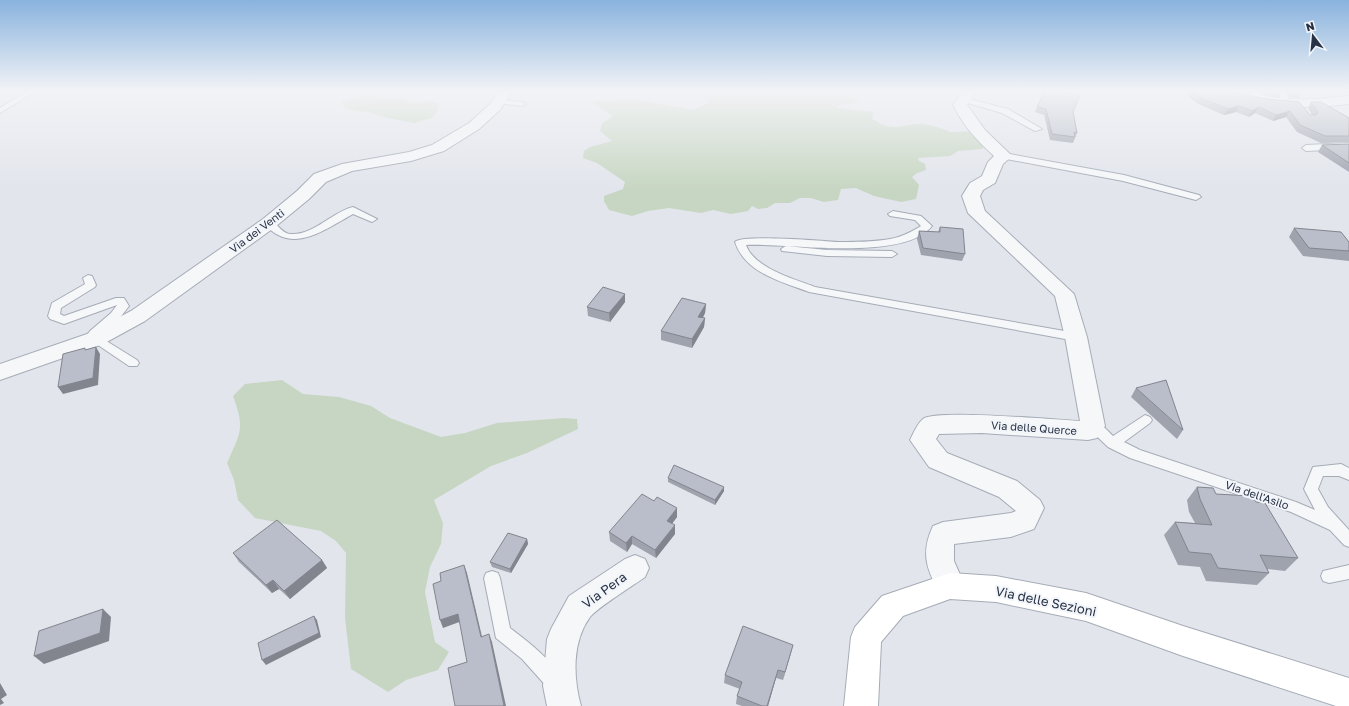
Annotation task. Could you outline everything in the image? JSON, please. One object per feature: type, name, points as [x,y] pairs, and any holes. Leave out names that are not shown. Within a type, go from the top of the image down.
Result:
[{"type":"street","name":"Via dei Venti","points":[[0,372],[95,339],[138,316],[269,224],[303,195],[320,178],[348,167],[411,156],[438,148],[477,123]]},
{"type":"street","points":[[971,123],[1004,156]]},
{"type":"street","name":"Via delle Querce","points":[[950,586],[940,566],[940,542],[943,534],[1011,525],[1024,521],[1031,508],[1008,489],[938,460],[922,440],[932,425],[982,424],[1088,431],[1093,426],[1076,337],[1064,294],[977,213],[971,196],[976,187],[988,179],[996,162],[1004,156]]},
{"type":"street","name":"Via Pera","points":[[561,696],[562,639],[580,606],[635,568]]},
{"type":"street","name":"Via delle Sezioni","points":[[861,706],[866,638],[892,606],[950,586],[996,589],[1086,607],[1183,641],[1349,694]]},
{"type":"lane","points":[[1025,123],[1038,129]]},
{"type":"lane","points":[[1306,148],[1349,146]]},
{"type":"lane","points":[[1004,156],[1124,178],[1196,197]]},
{"type":"lane","points":[[269,224],[276,227],[282,235],[291,238],[303,236],[353,210],[372,219]]},
{"type":"lane","points":[[740,242],[760,240],[849,245],[888,243],[919,234],[927,226],[918,218],[894,214]]},
{"type":"lane","points":[[740,242],[741,250],[750,260],[776,275],[813,290],[1076,337]]},
{"type":"lane","points":[[740,242],[774,248],[827,253],[892,254]]},
{"type":"lane","points":[[88,278],[91,286],[56,306],[54,316],[64,320],[120,300],[123,306],[115,316],[94,334],[95,339],[133,363]]},
{"type":"lane","points":[[1112,443],[1145,420]]},
{"type":"lane","name":"Via dell'Asilo","points":[[1093,426],[1112,443],[1135,454],[1296,508],[1335,526]]},
{"type":"lane","points":[[1349,474],[1341,470],[1318,472],[1311,489],[1335,526],[1349,540]]},
{"type":"lane","points":[[1329,576],[1349,572]]},
{"type":"lane","points":[[492,578],[502,632],[528,653],[561,696]]},
{"type":"green space","points":[[879,123],[890,127],[898,127],[921,124],[938,127],[950,132],[969,132],[976,135],[985,144],[982,149],[958,151],[950,156],[918,158],[919,161],[925,164],[926,170],[917,173],[912,177],[919,185],[916,199],[901,202],[874,196],[856,188],[841,189],[838,200],[824,202],[811,198],[800,198],[790,203],[775,203],[767,208],[758,209],[752,206],[748,211],[731,214],[713,210],[701,213],[669,208],[648,211],[632,216],[609,210],[604,201],[604,196],[623,189],[625,182],[597,163],[583,158],[584,151],[590,147],[612,141],[600,131],[602,124]]},
{"type":"green space","points":[[282,380],[303,394],[339,397],[371,406],[390,418],[441,437],[465,433],[497,423],[564,418],[577,419],[578,429],[527,453],[491,466],[434,500],[443,523],[441,544],[430,567],[425,592],[435,642],[449,652],[438,670],[406,680],[388,692],[351,669],[345,618],[346,553],[336,541],[321,531],[255,518],[238,500],[234,480],[227,463],[236,444],[240,430],[239,416],[233,396],[245,384]]},
{"type":"building","points":[[1049,123],[1075,123],[1077,133],[1074,132],[1075,137],[1052,134]]},
{"type":"building","points":[[1299,123],[1349,123],[1349,136],[1325,136]]},
{"type":"building","points":[[1349,144],[1349,163],[1322,145]]},
{"type":"building","points":[[940,227],[963,229],[965,254],[923,248],[919,231],[940,232]]},
{"type":"building","points":[[1294,228],[1341,232],[1349,242],[1349,251],[1309,248]]},
{"type":"building","points":[[603,287],[625,294],[609,313],[587,307]]},
{"type":"building","points":[[682,298],[706,304],[698,317],[705,318],[692,339],[661,331]]},
{"type":"building","points":[[96,347],[93,378],[58,387],[63,354],[85,348],[85,350]]},
{"type":"building","points":[[1166,380],[1183,430],[1136,388]]},
{"type":"building","points":[[674,465],[724,487],[715,500],[668,478]]},
{"type":"building","points":[[1197,487],[1213,488],[1216,494],[1252,496],[1256,502],[1265,503],[1298,558],[1260,555],[1269,573],[1218,568],[1211,554],[1189,552],[1175,522],[1212,525],[1200,499]]},
{"type":"building","points":[[642,494],[654,501],[657,497],[677,508],[667,521],[675,525],[655,550],[632,536],[626,543],[609,532]]},
{"type":"building","points":[[277,520],[322,560],[284,591],[273,580],[266,585],[233,553]]},
{"type":"building","points":[[508,533],[527,539],[510,569],[490,562]]},
{"type":"building","points":[[464,565],[481,637],[489,634],[504,706],[455,706],[448,668],[467,662],[458,614],[440,620],[433,584],[441,581],[440,573]]},
{"type":"building","points":[[103,609],[100,633],[34,656],[39,631]]},
{"type":"building","points":[[314,616],[319,633],[262,660],[258,643]]},
{"type":"building","points":[[743,626],[793,645],[785,672],[778,670],[767,706],[762,706],[737,696],[742,682],[725,675]]}]
